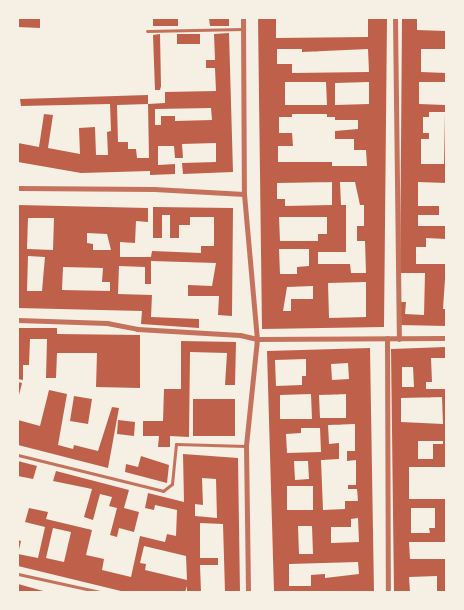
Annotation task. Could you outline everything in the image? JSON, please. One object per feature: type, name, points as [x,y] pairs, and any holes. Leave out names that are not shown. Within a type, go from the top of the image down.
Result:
[{"type":"street","points":[[244,18],[244,194],[257,339],[246,446],[248,592]]},
{"type":"street","points":[[395,18],[399,339]]},
{"type":"street","points":[[18,188],[154,189],[244,194]]},
{"type":"street","points":[[18,320],[107,323],[136,329],[240,335],[257,339],[446,338]]},
{"type":"street","points":[[388,338],[388,592]]},
{"type":"lane","points":[[147,31],[244,29]]},
{"type":"lane","points":[[18,456],[163,491],[172,484],[176,444],[246,446]]},
{"type":"lane","points":[[18,574],[100,592]]},
{"type":"building","points":[[18,18],[40,18],[40,28],[18,27]]},
{"type":"building","points":[[153,18],[178,18],[178,26],[153,26]]},
{"type":"building","points":[[209,18],[229,18],[229,26],[210,26]]},
{"type":"building","points":[[258,18],[276,18],[276,38],[368,37],[368,18],[387,18],[384,327],[262,329]],"holes":[[[277,49],[302,49],[302,52],[368,49],[369,72],[292,73],[292,64],[277,64]],[[285,82],[326,82],[327,105],[285,105]],[[369,82],[369,104],[335,105],[335,83]],[[292,114],[327,114],[327,117],[335,117],[335,120],[358,120],[358,129],[335,131],[335,139],[354,139],[354,150],[366,150],[367,166],[332,166],[332,162],[278,162],[278,146],[293,146],[292,133],[279,133],[279,117],[292,117]],[[332,182],[332,205],[285,206],[285,199],[277,199],[277,183]],[[340,182],[355,182],[360,205],[364,205],[364,226],[357,226],[357,241],[365,241],[366,273],[351,273],[350,264],[318,264],[318,252],[346,252],[346,205],[341,205]],[[279,217],[327,217],[327,234],[318,234],[318,241],[280,241]],[[279,249],[309,249],[309,266],[297,267],[297,274],[280,274]],[[366,282],[366,317],[329,318],[328,283]],[[313,286],[313,299],[291,299],[291,311],[283,311],[287,287]]]},
{"type":"building","points":[[402,18],[417,18],[417,30],[446,31],[446,49],[421,49],[421,72],[446,73],[446,82],[419,82],[419,104],[445,105],[446,96],[446,183],[418,182],[418,206],[439,206],[439,215],[418,215],[418,226],[446,226],[446,239],[426,238],[426,247],[416,247],[416,264],[446,264],[443,309],[446,309],[446,326],[400,325],[400,302],[406,302],[405,314],[424,315],[425,273],[400,273]],"holes":[[[429,112],[445,112],[444,164],[421,164],[421,139],[429,139],[429,133],[423,133],[423,117],[429,117]]]},
{"type":"building","points":[[229,33],[233,172],[183,174],[182,163],[216,162],[216,143],[182,144],[183,158],[175,158],[174,146],[158,146],[158,165],[175,164],[175,174],[150,175],[150,171],[81,173],[18,162],[18,143],[39,147],[44,114],[53,115],[48,148],[80,154],[79,128],[95,127],[96,155],[108,155],[107,132],[111,131],[110,104],[21,106],[20,99],[148,95],[148,104],[165,103],[165,92],[216,91],[215,68],[206,68],[206,60],[215,60],[214,34]],"holes":[[[148,104],[149,158],[137,158],[136,149],[128,149],[128,142],[118,142],[117,105]],[[211,108],[212,120],[175,121],[175,116],[161,116],[161,125],[155,125],[155,109]]]},
{"type":"building","points":[[160,34],[161,86],[160,90],[155,90],[153,35]]},
{"type":"building","points":[[177,34],[200,34],[200,44],[177,44]]},
{"type":"building","points":[[18,205],[148,208],[148,222],[136,221],[135,243],[120,242],[120,257],[151,257],[152,251],[201,253],[201,246],[214,246],[214,217],[190,217],[190,225],[179,225],[179,238],[170,238],[170,215],[162,215],[162,238],[153,238],[153,207],[233,208],[232,316],[218,315],[219,296],[188,296],[188,285],[212,286],[216,263],[151,261],[151,284],[145,284],[145,267],[119,266],[118,294],[152,295],[151,317],[199,319],[199,328],[141,324],[142,311],[18,308]],"holes":[[[28,218],[54,218],[53,250],[27,249]],[[87,233],[107,234],[111,250],[93,250],[93,244],[87,243]],[[28,256],[45,257],[42,291],[27,291]],[[63,267],[103,268],[102,282],[110,282],[110,291],[62,290]]]},
{"type":"building","points":[[18,328],[57,328],[57,334],[140,335],[140,388],[96,387],[97,353],[57,353],[56,378],[46,378],[47,339],[30,339],[29,365],[23,365],[23,380],[18,379]]},
{"type":"building","points":[[181,341],[236,342],[235,385],[225,385],[227,353],[190,352],[189,437],[170,436],[170,447],[158,447],[159,436],[143,436],[143,421],[163,421],[164,389],[181,389]]},
{"type":"building","points":[[446,347],[446,358],[431,358],[432,382],[426,382],[426,389],[446,389],[446,467],[409,467],[409,499],[445,499],[446,473],[446,542],[409,542],[410,559],[446,559],[446,592],[437,592],[437,576],[409,577],[410,592],[394,592],[391,349]],"holes":[[[402,367],[413,367],[414,387],[402,387]],[[442,397],[443,424],[401,422],[401,398]],[[418,441],[443,441],[443,444],[433,444],[433,459],[418,459]],[[411,508],[435,508],[435,528],[429,528],[430,533],[411,533]]]},
{"type":"building","points":[[370,348],[374,592],[274,592],[267,351]],"holes":[[[306,359],[306,376],[302,376],[302,385],[276,386],[275,360]],[[348,363],[349,379],[332,380],[331,364]],[[311,394],[312,419],[280,419],[280,395]],[[346,394],[346,418],[320,418],[319,395]],[[355,424],[355,451],[347,451],[347,461],[356,460],[356,485],[348,485],[348,489],[357,489],[358,501],[345,501],[345,509],[323,510],[321,460],[339,459],[339,443],[329,444],[328,425]],[[301,428],[320,428],[321,452],[287,453],[286,434],[301,433]],[[294,461],[308,461],[309,479],[295,480]],[[287,486],[313,486],[313,510],[287,510]],[[358,518],[359,542],[331,543],[331,527],[351,527],[351,519]],[[298,526],[312,526],[313,554],[299,554]],[[358,562],[359,574],[325,578],[325,574],[311,575],[311,586],[289,586],[289,564]]]},
{"type":"building","points":[[18,382],[22,383],[18,399]]},
{"type":"building","points":[[49,390],[67,394],[58,445],[73,449],[74,445],[98,451],[112,407],[119,408],[108,468],[18,445],[18,420],[40,426]]},
{"type":"building","points":[[74,396],[92,399],[88,424],[70,421]]},
{"type":"building","points":[[193,399],[235,399],[235,436],[193,436]]},
{"type":"building","points":[[118,420],[135,422],[134,436],[117,434]]},
{"type":"building","points":[[183,454],[238,458],[240,592],[225,592],[223,524],[200,523],[200,558],[218,558],[218,565],[200,565],[201,592],[187,592],[187,586],[185,592],[125,592],[18,566],[18,554],[38,558],[45,527],[25,522],[29,508],[48,512],[46,519],[92,530],[86,555],[104,559],[102,570],[131,577],[140,536],[165,542],[167,534],[176,536],[177,510],[155,505],[154,510],[145,508],[148,493],[184,502]],"holes":[[[202,478],[216,479],[217,518],[195,516],[195,504],[203,505]],[[53,528],[71,532],[64,562],[46,558]],[[144,546],[186,556],[187,580],[145,570],[146,564],[140,563]]]},
{"type":"building","points":[[141,456],[169,465],[167,483],[125,472],[126,464],[138,467]]},
{"type":"building","points":[[18,461],[37,466],[33,479],[18,476]]},
{"type":"building","points":[[56,471],[129,490],[124,508],[139,512],[134,532],[119,528],[117,537],[110,535],[117,508],[109,506],[112,497],[100,494],[93,520],[84,517],[92,489],[53,481]]},
{"type":"building","points":[[18,540],[21,541],[18,554]]},
{"type":"building","points":[[18,584],[47,592],[18,592]]}]
